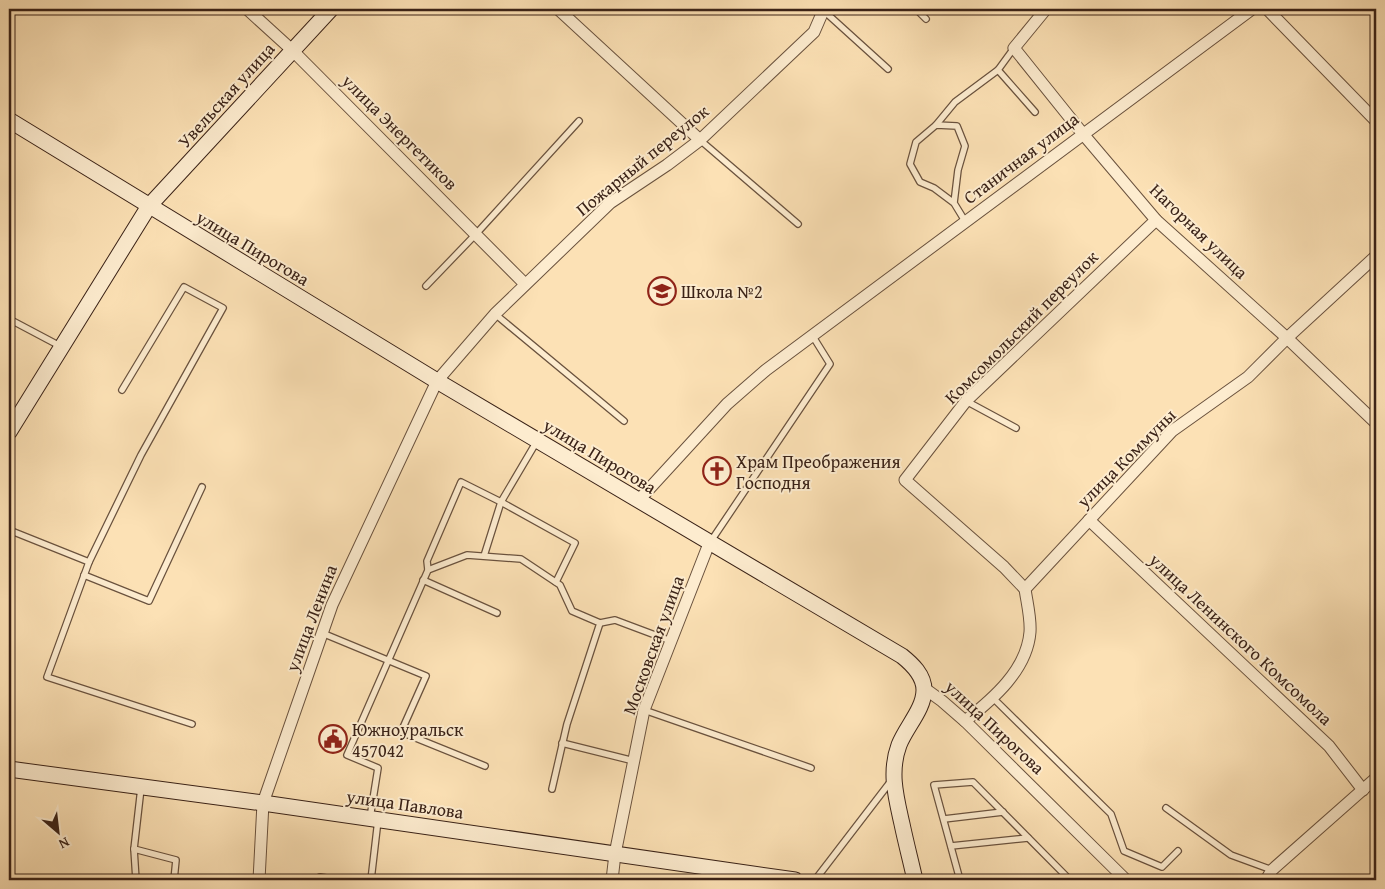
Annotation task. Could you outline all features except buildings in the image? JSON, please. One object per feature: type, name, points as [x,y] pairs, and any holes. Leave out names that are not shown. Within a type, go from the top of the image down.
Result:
[{"type":"street","name":"улица Энергетиков","points":[[247,9],[292,50],[525,284]]},
{"type":"street","name":"Увельская улица","points":[[149,206],[331,9]]},
{"type":"street","points":[[558,9],[700,140]]},
{"type":"street","points":[[1014,48],[1046,9]]},
{"type":"street","name":"Станичная улица","points":[[638,501],[727,404],[766,370],[1252,9]]},
{"type":"street","points":[[1268,9],[1376,121]]},
{"type":"street","name":"Пожарный переулок","points":[[437,381],[495,314],[525,284],[610,203],[667,165],[700,140],[814,32],[824,10]]},
{"type":"street","name":"Нагорная улица","points":[[1014,48],[1082,134],[1156,220],[1287,338],[1376,423]]},
{"type":"street","name":"улица Пирогова","points":[[9,120],[437,381],[902,656],[915,667],[921,677],[924,688],[965,722],[1126,880]]},
{"type":"street","points":[[9,432],[149,206]]},
{"type":"street","name":"Комсомольский переулок","points":[[1025,589],[1004,567],[905,480],[966,401],[1156,220]]},
{"type":"street","name":"улица Коммуны","points":[[1025,589],[1172,430],[1248,377],[1287,338],[1376,256]]},
{"type":"street","name":"улица Ленина","points":[[259,880],[263,803],[322,633],[332,605],[437,381]]},
{"type":"street","name":"улица Ленинского Комсомола","points":[[1089,520],[1329,746],[1363,790]]},
{"type":"street","name":"Московская улица","points":[[612,880],[615,854],[644,710],[710,541]]},
{"type":"street","points":[[965,722],[993,698],[1016,671],[1026,649],[1030,632],[1025,589]]},
{"type":"street","points":[[915,880],[893,778],[894,763],[899,745],[922,700],[924,688]]},
{"type":"street","name":"улица Павлова","points":[[9,769],[263,803],[615,854],[747,877],[795,880]]},
{"type":"street","points":[[1269,875],[1376,778]]},
{"type":"lane","points":[[916,9],[926,19]]},
{"type":"lane","points":[[824,10],[888,69]]},
{"type":"lane","points":[[966,221],[954,203],[934,188],[920,182],[910,164],[916,142],[936,125],[955,102],[998,70],[1014,48]]},
{"type":"lane","points":[[998,70],[1035,112]]},
{"type":"lane","points":[[426,286],[579,121]]},
{"type":"lane","points":[[936,125],[957,126],[965,146],[958,170],[954,203]]},
{"type":"lane","points":[[700,140],[798,224]]},
{"type":"lane","points":[[122,390],[184,287],[223,308],[140,455],[89,562],[47,676],[192,724]]},
{"type":"lane","points":[[495,314],[624,421]]},
{"type":"lane","points":[[9,319],[62,346]]},
{"type":"lane","points":[[710,541],[830,364],[812,334]]},
{"type":"lane","points":[[966,401],[1016,428]]},
{"type":"lane","points":[[484,556],[502,502],[537,441]]},
{"type":"lane","points":[[372,880],[378,768],[347,755],[428,570],[428,561],[461,482],[502,502],[574,543],[556,582]]},
{"type":"lane","points":[[84,575],[149,601],[202,487]]},
{"type":"lane","points":[[9,530],[89,562]]},
{"type":"lane","points":[[428,570],[467,555],[521,559],[560,585],[572,611],[600,623],[615,620],[671,641]]},
{"type":"lane","points":[[423,580],[497,612]]},
{"type":"lane","points":[[552,789],[567,724],[600,623]]},
{"type":"lane","points":[[322,633],[426,676],[401,732],[485,766]]},
{"type":"lane","points":[[993,698],[1111,814],[1124,851],[1162,867],[1178,850]]},
{"type":"lane","points":[[644,710],[810,768]]},
{"type":"lane","points":[[562,743],[634,761]]},
{"type":"lane","points":[[815,880],[893,778]]},
{"type":"lane","points":[[960,880],[934,784],[973,782],[1069,879]]},
{"type":"lane","points":[[136,880],[134,849],[141,787]]},
{"type":"lane","points":[[1166,808],[1231,855],[1269,875]]},
{"type":"lane","points":[[944,819],[1003,812]]},
{"type":"lane","points":[[951,846],[1028,838]]},
{"type":"lane","points":[[134,849],[176,860],[174,880]]},
{"type":"lane","points":[[320,880],[320,877],[339,880]]},
{"type":"lane","points":[[1029,880],[1069,879]]},
{"type":"place","name":"Школа №2","points":[[662,291]]},
{"type":"place","name":"Храм Преображения Господня","points":[[717,471]]},
{"type":"place","name":"Южноуральск 457042","points":[[333,739]]}]
